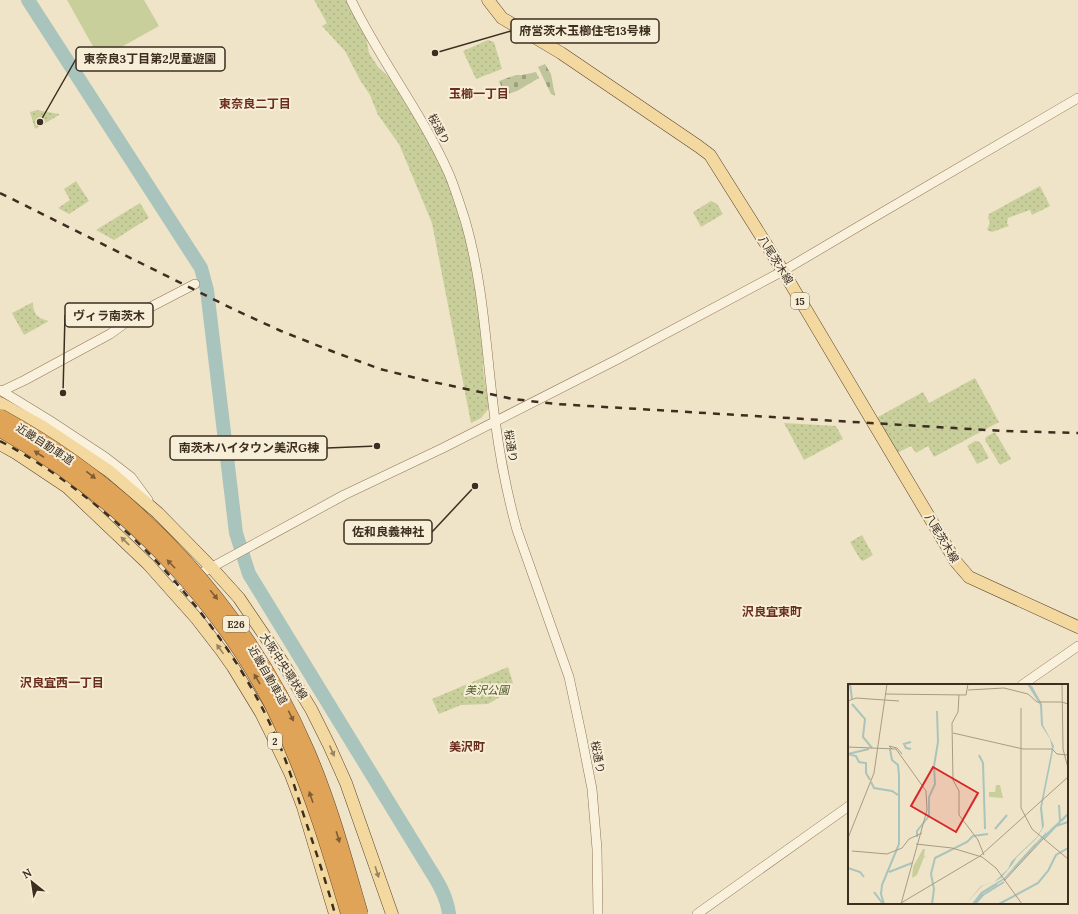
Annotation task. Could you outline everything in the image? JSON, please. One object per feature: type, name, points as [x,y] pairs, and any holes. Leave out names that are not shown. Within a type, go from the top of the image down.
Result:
[{"type":"highway","name":"近畿自動車道","points":[[0,416],[53,448],[116,495],[180,556],[229,614],[271,679],[307,750],[335,826],[361,914]]},
{"type":"highway","name":"近畿自動車道","points":[[0,430],[41,455],[74,478],[108,505],[145,538],[172,565],[197,593],[219,622],[241,653],[261,686],[279,720],[295,756],[323,832],[348,914]]},
{"type":"main road","name":"八尾茨木線","points":[[488,0],[502,18],[560,53],[710,155],[783,271],[956,562],[969,577],[1078,627]]},
{"type":"main road","name":"大阪中央環状線","points":[[1,395],[15,410],[109,471],[158,513],[239,598],[281,660],[311,710],[346,783],[392,914]]},
{"type":"main road","name":"2","points":[[0,444],[67,487],[143,559],[172,589],[197,619],[229,662],[270,730],[291,775],[303,807],[334,914]]},
{"type":"street","name":"桜通り","points":[[351,0],[433,143],[449,174],[464,218],[475,260],[495,421],[502,463],[517,530],[569,677],[592,789],[597,849],[598,914]]},
{"type":"street","points":[[172,589],[344,495],[443,448],[618,359],[783,271],[1078,98]]},
{"type":"street","points":[[1,395],[25,380],[110,334],[139,313],[195,284]]},
{"type":"street","points":[[1,395],[49,420],[105,457],[131,478],[158,513]]},
{"type":"street","points":[[1023,684],[1078,646]]},
{"type":"street","points":[[697,914],[848,807]]},
{"type":"green space","points":[[67,0],[144,0],[159,26],[100,59]]},
{"type":"green space","points":[[314,0],[347,0],[366,36],[369,53],[378,67],[389,77],[429,142],[445,174],[470,252],[482,333],[483,369],[489,408],[481,418],[471,423],[432,223],[399,144],[378,115],[370,95],[360,80],[345,51],[322,26],[327,23]]},
{"type":"green space","points":[[488,40],[494,42],[502,69],[476,79],[463,51]]},
{"type":"green space","points":[[545,64],[551,74],[555,96],[551,94],[538,67]]},
{"type":"green space","points":[[536,72],[539,78],[517,91],[505,95],[499,81],[516,75]]},
{"type":"green space","points":[[37,110],[59,115],[35,129],[30,112]]},
{"type":"green space","points":[[76,181],[89,201],[69,214],[58,208],[70,200],[64,189]]},
{"type":"green space","points":[[1040,186],[1050,206],[1032,215],[1030,210],[1008,218],[1007,223],[1009,226],[992,232],[987,230],[990,222],[988,218],[989,214]]},
{"type":"green space","points":[[711,201],[717,204],[723,214],[701,227],[693,212]]},
{"type":"green space","points":[[140,203],[149,218],[114,240],[96,230]]},
{"type":"green space","points":[[33,302],[36,315],[49,321],[24,335],[12,313]]},
{"type":"green space","points":[[975,378],[999,422],[934,457],[928,446],[916,453],[911,446],[897,453],[878,420],[878,417],[923,392],[929,403]]},
{"type":"green space","points":[[784,423],[836,426],[843,439],[804,460]]},
{"type":"green space","points":[[995,432],[1011,459],[1000,465],[985,440],[986,437]]},
{"type":"green space","points":[[975,441],[980,442],[989,458],[977,464],[967,446]]},
{"type":"green space","points":[[862,535],[873,555],[863,561],[860,559],[850,542]]},
{"type":"green space","name":"美沢公園","points":[[508,667],[513,683],[500,697],[488,704],[461,705],[439,714],[432,699]]},
{"type":"waterway","points":[[28,0],[201,268],[207,290],[236,533],[249,574],[436,879],[442,890],[449,914]]},
{"type":"railway","points":[[0,193],[233,309],[281,331],[380,369],[424,380],[513,399],[556,404],[1003,431],[1078,433]]},
{"type":"railway","points":[[0,441],[42,466],[83,495],[122,527],[192,602],[223,643],[250,685],[280,747],[319,860],[335,914]]},
{"type":"place","name":"府営茨木玉櫛住宅13号棟","points":[[435,53]]},
{"type":"place","name":"東奈良3丁目第2児童遊園","points":[[40,122]]},
{"type":"place","name":"ヴィラ南茨木","points":[[63,393]]},
{"type":"place","name":"南茨木ハイタウン美沢G棟","points":[[377,446]]},
{"type":"place","name":"佐和良義神社","points":[[475,486]]},
{"type":"district","name":"玉櫛一丁目","points":[[479,94]]},
{"type":"district","name":"東奈良二丁目","points":[[255,104]]},
{"type":"district","name":"沢良宜東町","points":[[772,612]]},
{"type":"district","name":"沢良宜西一丁目","points":[[62,683]]},
{"type":"district","name":"美沢町","points":[[467,747]]}]
